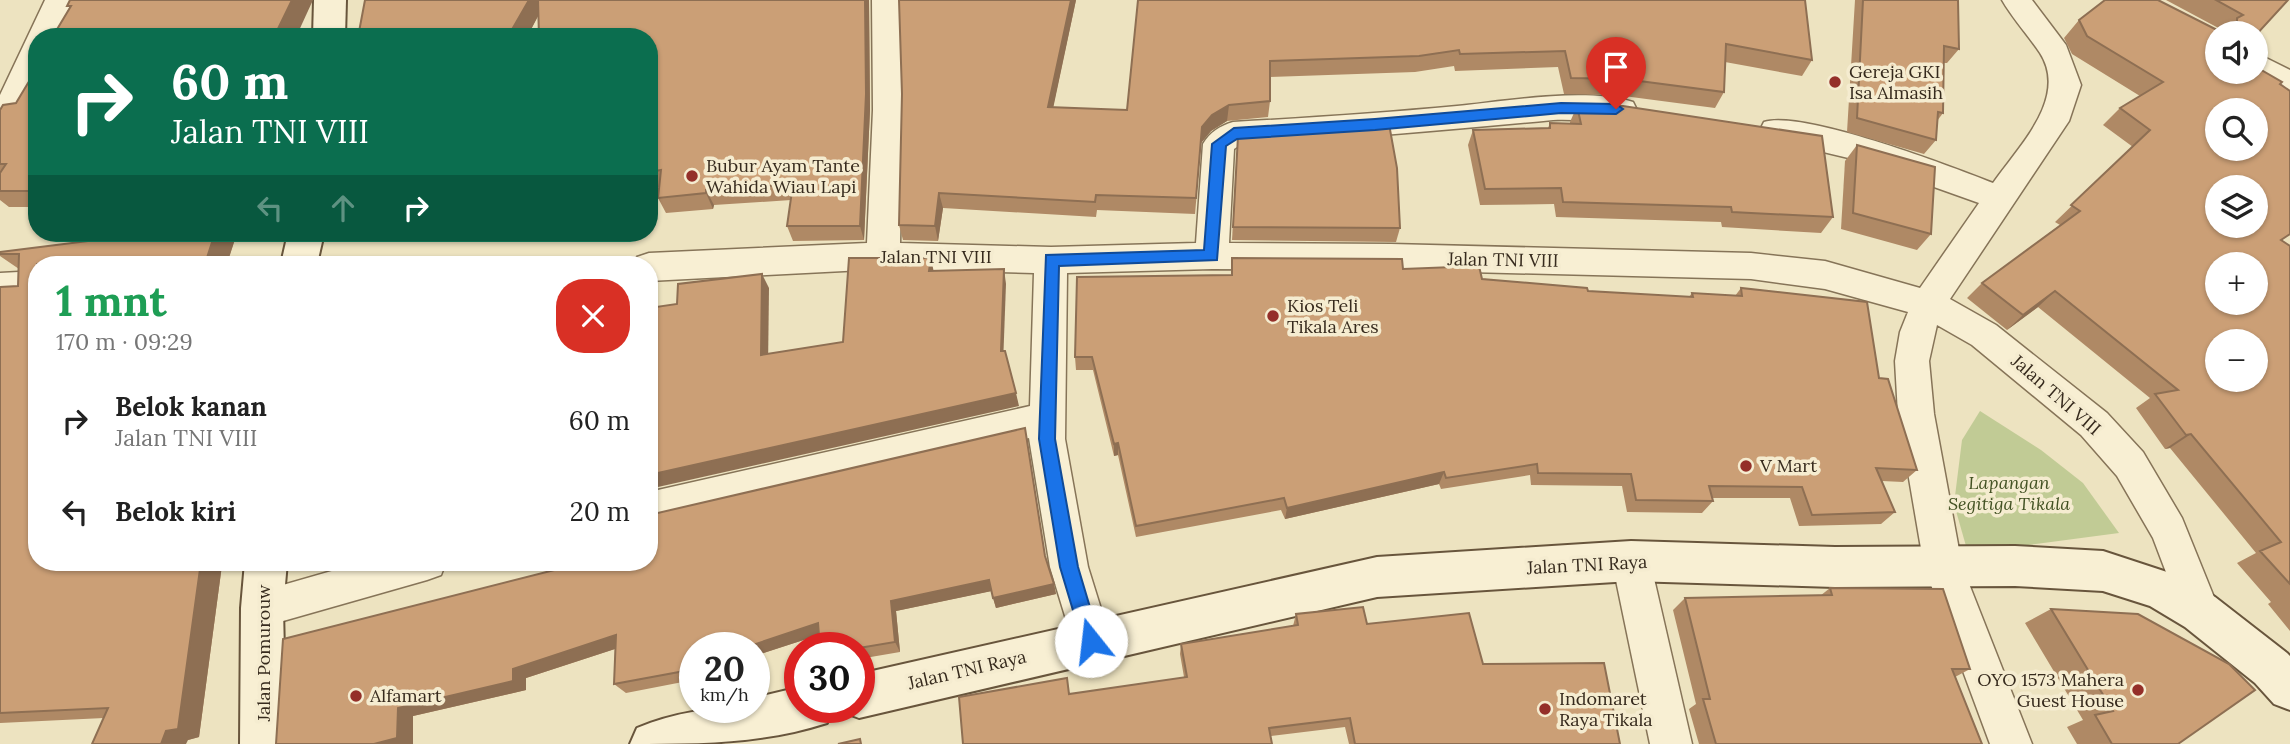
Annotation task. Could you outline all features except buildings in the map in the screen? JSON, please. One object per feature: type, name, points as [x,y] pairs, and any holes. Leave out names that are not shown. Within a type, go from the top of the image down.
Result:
[{"type":"main road","points":[[329,28],[330,0]]},
{"type":"main road","name":"Jalan TNI Raya","points":[[875,691],[1377,577],[1631,561],[1835,567],[2015,566],[2103,571],[2161,589],[2200,612],[2271,668],[2290,688]]},
{"type":"main road","name":"Jalan Pomurouw","points":[[264,744],[262,608],[265,571]]},
{"type":"main road","points":[[653,744],[784,713]]},
{"type":"street","points":[[45,28],[59,0]]},
{"type":"street","points":[[883,256],[888,110],[886,0]]},
{"type":"street","points":[[2011,744],[1943,566],[1916,414],[1912,360],[1917,332],[1928,304],[2058,113],[2066,85],[2056,53],[2016,0]]},
{"type":"street","points":[[0,131],[7,100],[28,60]]},
{"type":"street","points":[[2268,71],[2290,84]]},
{"type":"street","points":[[1212,256],[1219,144],[1234,134],[1375,125],[1525,110],[1616,109],[1654,114]]},
{"type":"street","points":[[1745,126],[1799,134],[1854,147],[1915,165],[1999,198]]},
{"type":"street","name":"Jalan TNI VIII","points":[[658,267],[883,256],[1051,260],[1212,256],[1391,257],[1751,266],[1825,275],[1928,304],[1984,335],[2034,372],[2094,424],[2130,464],[2169,530],[2200,612]]},
{"type":"street","points":[[1051,260],[1047,439],[1069,567],[1091,641]]},
{"type":"street","points":[[0,287],[28,285]]},
{"type":"street","points":[[658,507],[1047,418]]},
{"type":"street","points":[[1631,561],[1671,744]]},
{"type":"street","points":[[262,608],[395,571]]},
{"type":"green space","name":"Lapangan Segitiga Tikala","points":[[1980,411],[2041,450],[2083,483],[2119,533],[1968,553],[1954,504],[1962,440]]},
{"type":"place","name":"Gereja GKI Isa Almasih","points":[[1835,82]]},
{"type":"place","name":"Bubur Ayam Tante Wahida Wiau Lapi","points":[[692,176]]},
{"type":"place","name":"Kios Teli Tikala Ares","points":[[1273,316]]},
{"type":"place","name":"V Mart","points":[[1746,466]]},
{"type":"place","name":"OYO 1573 Mahera Guest House","points":[[2138,690]]},
{"type":"place","name":"Alfamart","points":[[356,696]]},
{"type":"place","name":"Indomaret Raya Tikala","points":[[1545,709]]},
{"type":"route","points":[[1091,641],[1069,567],[1047,439],[1051,260],[1212,256],[1219,144],[1234,134],[1375,125],[1561,108],[1616,109]]}]
